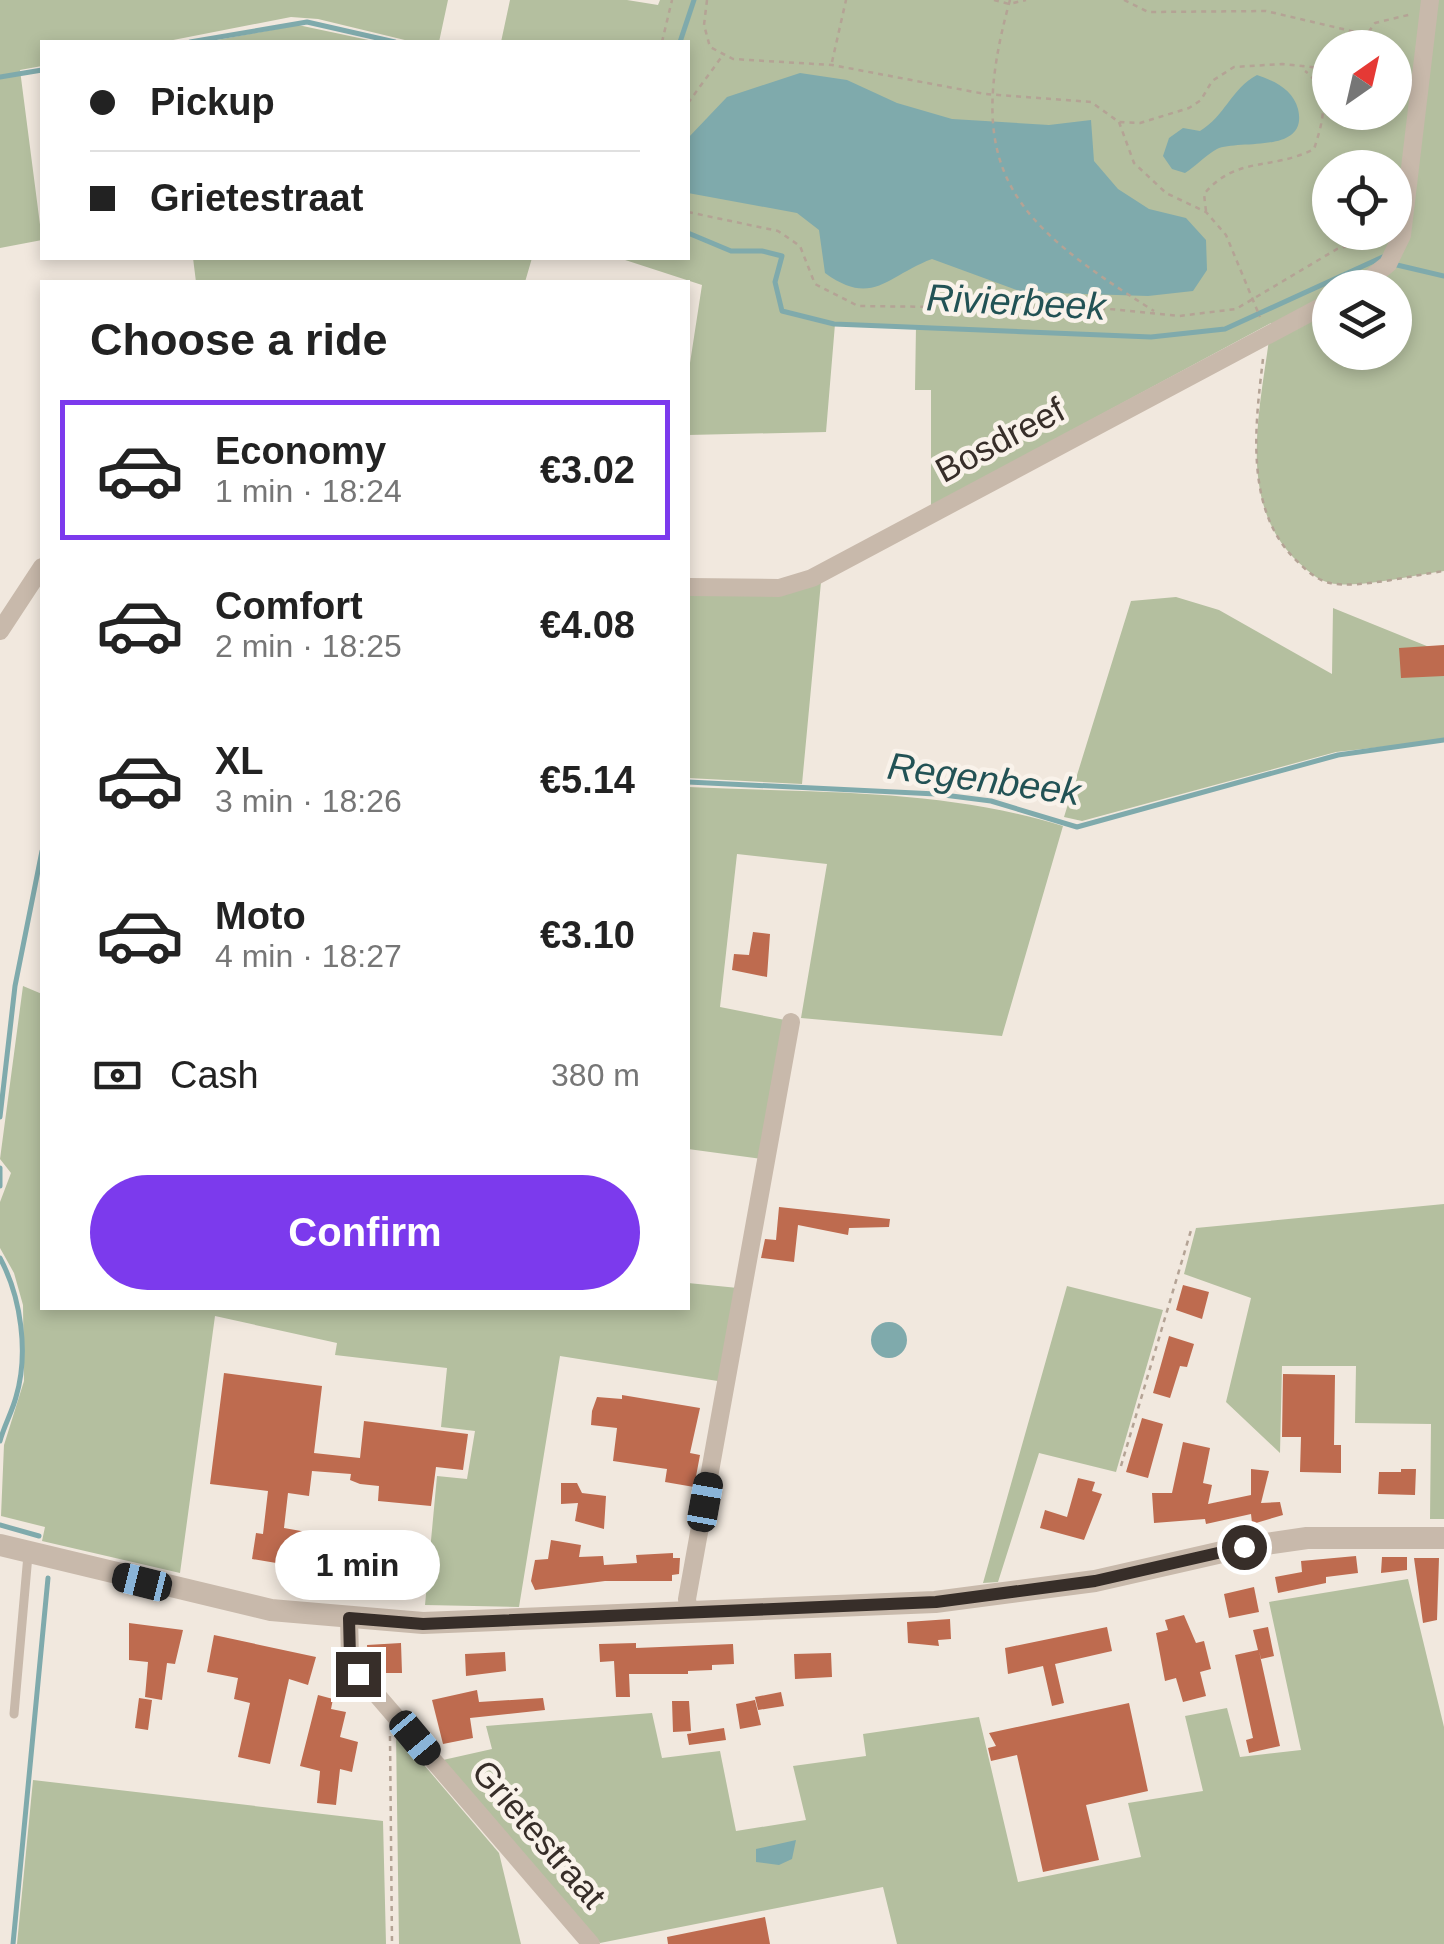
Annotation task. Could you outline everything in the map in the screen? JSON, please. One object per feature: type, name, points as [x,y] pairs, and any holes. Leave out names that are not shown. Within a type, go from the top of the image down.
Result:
[{"type":"street","points":[[1412,153],[1430,6]]},
{"type":"street","points":[[1380,270],[1395,250]]},
{"type":"street","name":"Bosdreef","points":[[690,588],[779,588],[812,578],[1264,329],[1312,309]]},
{"type":"street","points":[[0,631],[40,570]]},
{"type":"street","points":[[689,1613],[687,1600],[791,1022]]},
{"type":"street","points":[[0,1546],[204,1597],[349,1618],[423,1624],[992,1596],[1095,1581],[1244,1547],[1307,1538],[1444,1538]]},
{"type":"street","name":"Grietestraat","points":[[349,1618],[350,1658],[590,1944]]},
{"type":"lane","points":[[14,1714],[28,1553]]},
{"type":"path","points":[[662,40],[672,0]]},
{"type":"path","points":[[706,0],[704,25],[710,48],[733,59],[832,65],[990,94],[1090,102],[1120,122],[1140,124],[1189,108],[1201,100],[1212,81],[1234,67],[1282,64],[1312,68]]},
{"type":"path","points":[[832,65],[846,0]]},
{"type":"path","points":[[994,0],[1026,0]]},
{"type":"path","points":[[1124,0],[1148,12],[1266,10],[1348,30]]},
{"type":"path","points":[[1010,2],[990,94],[994,146],[1006,181],[1022,206],[1076,259],[1156,312]]},
{"type":"path","points":[[1368,30],[1375,23],[1430,6]]},
{"type":"path","points":[[690,100],[724,54]]},
{"type":"path","points":[[1206,212],[1204,194],[1220,176],[1250,166],[1290,162],[1314,150],[1323,122],[1324,94],[1301,68]]},
{"type":"path","points":[[1120,122],[1134,162],[1166,193],[1206,212],[1226,235],[1264,329],[1256,455],[1267,514],[1281,546],[1313,576],[1332,584],[1444,571]]},
{"type":"path","points":[[690,212],[778,231],[800,246],[816,284],[858,306],[1198,314],[1236,309],[1252,302],[1335,250]]},
{"type":"path","points":[[1121,1466],[1192,1227]]},
{"type":"path","points":[[390,1709],[392,1944]]},
{"type":"green space","points":[[0,0],[448,0],[439,40],[405,40],[318,19],[291,17],[173,40],[40,40],[40,66],[20,70],[40,240],[0,248]]},
{"type":"green space","points":[[510,0],[627,0],[658,5],[660,0],[1444,0],[1444,571],[1370,583],[1330,583],[1305,569],[1278,537],[1265,509],[1258,479],[1259,416],[1271,323],[931,506],[931,390],[915,390],[916,326],[835,324],[826,432],[690,435],[690,363],[702,285],[625,260],[690,260],[690,40],[501,40]]},
{"type":"green space","points":[[298,25],[369,40],[217,40]]},
{"type":"green space","points":[[193,260],[531,260],[526,280],[196,280]]},
{"type":"green space","points":[[821,582],[802,784],[690,778],[690,592]]},
{"type":"green space","points":[[1176,597],[1219,610],[1332,674],[1333,608],[1444,653],[1444,740],[1336,752],[1082,821],[1064,817],[1131,601]]},
{"type":"green space","points":[[690,787],[877,794],[971,805],[1063,826],[1002,1036],[801,1018],[827,864],[737,854],[720,1007],[785,1020],[762,1159],[690,1149]]},
{"type":"green space","points":[[23,986],[40,993],[40,1310],[690,1310],[690,1283],[738,1288],[724,1382],[560,1356],[519,1607],[425,1605],[437,1476],[467,1479],[475,1431],[441,1427],[447,1368],[335,1355],[337,1343],[215,1316],[180,1573],[42,1541],[45,1527],[1,1516],[4,1445],[24,1381],[23,1305],[14,1273],[0,1248],[0,1202],[11,1173],[0,1159]]},
{"type":"green space","points":[[1444,1204],[1444,1519],[1430,1519],[1431,1424],[1355,1423],[1356,1366],[1282,1366],[1280,1453],[1226,1402],[1251,1298],[1184,1274],[1196,1228]]},
{"type":"green space","points":[[1067,1286],[1163,1310],[1116,1472],[1039,1453],[998,1582],[983,1583]]},
{"type":"green space","points":[[1408,1579],[1444,1727],[1444,1944],[897,1944],[883,1887],[600,1943],[443,1760],[492,1749],[486,1726],[652,1713],[662,1758],[720,1751],[736,1831],[806,1820],[793,1766],[866,1756],[863,1734],[979,1717],[1018,1882],[1141,1857],[1128,1803],[1203,1791],[1185,1716],[1227,1708],[1240,1757],[1301,1750],[1269,1602]]},
{"type":"green space","points":[[396,1732],[499,1853],[521,1944],[399,1944]]},
{"type":"green space","points":[[33,1780],[383,1821],[386,1944],[17,1944]]},
{"type":"water","points":[[800,73],[847,80],[897,103],[952,119],[1049,125],[1091,120],[1094,161],[1118,189],[1149,209],[1186,218],[1206,240],[1207,270],[1193,291],[1148,296],[1022,292],[932,259],[880,285],[856,288],[842,283],[825,273],[819,230],[797,213],[690,193],[690,136],[727,97]]},
{"type":"water","points":[[1257,75],[1277,83],[1292,97],[1299,124],[1293,133],[1270,142],[1217,149],[1185,173],[1172,169],[1163,156],[1169,138],[1183,128],[1200,131]]},
{"type":"water","points":[[889,1322],[902,1327],[907,1340],[902,1353],[889,1358],[876,1353],[871,1340],[876,1327]]},
{"type":"water","points":[[796,1840],[792,1859],[779,1865],[756,1862],[756,1849]]},
{"type":"building","points":[[1444,645],[1444,676],[1401,678],[1399,648]]},
{"type":"building","points":[[753,932],[770,934],[767,977],[732,970],[734,954],[749,955]]},
{"type":"building","points":[[779,1207],[890,1219],[889,1227],[849,1228],[848,1235],[798,1225],[794,1262],[761,1258],[765,1239],[776,1240]]},
{"type":"building","points":[[1183,1285],[1209,1292],[1202,1319],[1176,1310]]},
{"type":"building","points":[[1169,1336],[1194,1344],[1187,1367],[1180,1366],[1170,1398],[1153,1393]]},
{"type":"building","points":[[224,1373],[322,1386],[314,1453],[360,1458],[364,1421],[468,1434],[463,1470],[436,1467],[431,1506],[378,1501],[379,1486],[350,1480],[351,1474],[312,1471],[309,1496],[288,1493],[284,1528],[318,1534],[312,1569],[252,1559],[256,1533],[263,1534],[268,1491],[210,1484]]},
{"type":"building","points":[[1283,1374],[1335,1375],[1334,1445],[1341,1445],[1341,1473],[1300,1472],[1301,1437],[1282,1437]]},
{"type":"building","points":[[622,1395],[700,1408],[690,1453],[700,1455],[694,1487],[665,1482],[667,1469],[613,1461],[617,1428],[591,1425],[592,1411],[597,1397],[622,1399]]},
{"type":"building","points":[[1142,1418],[1163,1424],[1148,1478],[1126,1472]]},
{"type":"building","points":[[1183,1442],[1210,1448],[1203,1483],[1212,1485],[1208,1504],[1251,1495],[1251,1469],[1269,1471],[1261,1503],[1280,1502],[1283,1515],[1256,1523],[1252,1523],[1251,1514],[1206,1524],[1205,1519],[1154,1523],[1152,1493],[1172,1493]]},
{"type":"building","points":[[1416,1469],[1415,1495],[1378,1494],[1379,1472]]},
{"type":"building","points":[[1078,1478],[1095,1482],[1092,1491],[1102,1494],[1084,1540],[1040,1528],[1045,1510],[1067,1517]]},
{"type":"building","points":[[561,1483],[577,1483],[582,1493],[606,1496],[604,1529],[575,1521],[578,1503],[561,1504]]},
{"type":"building","points":[[551,1540],[581,1545],[579,1557],[603,1556],[604,1565],[637,1563],[636,1555],[673,1553],[673,1558],[680,1558],[679,1574],[672,1575],[672,1581],[605,1581],[535,1590],[531,1581],[535,1560],[548,1559]]},
{"type":"building","points":[[1356,1556],[1358,1573],[1326,1577],[1326,1583],[1278,1593],[1275,1577],[1302,1572],[1301,1561]]},
{"type":"building","points":[[1382,1557],[1407,1557],[1407,1570],[1381,1573]]},
{"type":"building","points":[[1414,1558],[1439,1558],[1437,1620],[1423,1623]]},
{"type":"building","points":[[1254,1587],[1259,1612],[1229,1618],[1224,1594]]},
{"type":"building","points":[[1184,1615],[1196,1643],[1204,1641],[1211,1669],[1200,1672],[1206,1696],[1183,1702],[1176,1678],[1165,1681],[1156,1633],[1168,1630],[1165,1620]]},
{"type":"building","points":[[950,1619],[951,1639],[938,1640],[939,1646],[908,1643],[907,1622]]},
{"type":"building","points":[[129,1623],[183,1630],[175,1664],[167,1663],[162,1700],[145,1697],[148,1662],[129,1660]]},
{"type":"building","points":[[1107,1627],[1112,1651],[1055,1664],[1064,1703],[1052,1706],[1043,1666],[1008,1674],[1005,1648]]},
{"type":"building","points":[[1268,1627],[1274,1656],[1261,1659],[1259,1651],[1280,1746],[1249,1753],[1246,1740],[1253,1738],[1235,1655],[1258,1650],[1253,1630]]},
{"type":"building","points":[[214,1635],[316,1657],[308,1685],[289,1679],[270,1764],[238,1757],[250,1703],[234,1699],[238,1678],[207,1672]]},
{"type":"building","points":[[401,1643],[402,1673],[375,1673],[368,1665],[367,1645]]},
{"type":"building","points":[[636,1643],[636,1648],[733,1644],[734,1664],[712,1665],[712,1670],[688,1674],[629,1674],[630,1697],[616,1697],[614,1661],[600,1662],[599,1644]]},
{"type":"building","points":[[505,1652],[506,1671],[466,1676],[465,1654]]},
{"type":"building","points":[[831,1653],[832,1677],[795,1679],[794,1654]]},
{"type":"building","points":[[477,1690],[479,1702],[543,1698],[545,1710],[470,1718],[473,1738],[443,1744],[432,1700]]},
{"type":"building","points":[[781,1692],[784,1706],[758,1710],[755,1697]]},
{"type":"building","points":[[318,1695],[333,1699],[331,1709],[346,1712],[340,1737],[358,1742],[352,1772],[340,1769],[336,1805],[317,1803],[320,1771],[300,1766]]},
{"type":"building","points":[[139,1698],[152,1700],[148,1730],[135,1728]]},
{"type":"building","points":[[755,1700],[761,1725],[740,1729],[736,1704]]},
{"type":"building","points":[[672,1701],[689,1701],[691,1731],[673,1732]]},
{"type":"building","points":[[1129,1703],[1148,1791],[1086,1805],[1099,1860],[1043,1872],[1017,1755],[991,1761],[988,1748],[996,1746],[989,1733]]},
{"type":"building","points":[[724,1728],[726,1740],[689,1745],[687,1734]]},
{"type":"building","points":[[765,1917],[770,1944],[668,1944],[667,1937]]},
{"type":"waterway","points":[[681,40],[694,0]]},
{"type":"waterway","name":"Rivierbeek","points":[[202,40],[307,22],[386,40]]},
{"type":"waterway","name":"Rivierbeek","points":[[0,77],[40,70]]},
{"type":"waterway","name":"Rivierbeek","points":[[690,234],[731,251],[762,251],[782,256],[775,282],[782,311],[834,324],[1151,337],[1225,329],[1385,256]]},
{"type":"waterway","name":"Rivierbeek","points":[[1397,265],[1444,276]]},
{"type":"waterway","name":"Regenbeek","points":[[690,782],[936,794],[991,801],[1077,827],[1338,755],[1444,740]]},
{"type":"waterway","name":"Regenbeek","points":[[0,1117],[15,986],[40,861]]},
{"type":"waterway","name":"Regenbeek","points":[[0,1168],[0,1186]]},
{"type":"waterway","name":"Regenbeek","points":[[0,1258],[18,1308],[22,1344],[20,1380],[0,1441]]},
{"type":"waterway","name":"Regenbeek","points":[[0,1525],[39,1536]]},
{"type":"waterway","name":"Regenbeek","points":[[13,1944],[48,1578]]},
{"type":"route","points":[[358,1674],[350,1658],[349,1618],[423,1624],[936,1602],[1095,1581],[1244,1547]]}]
